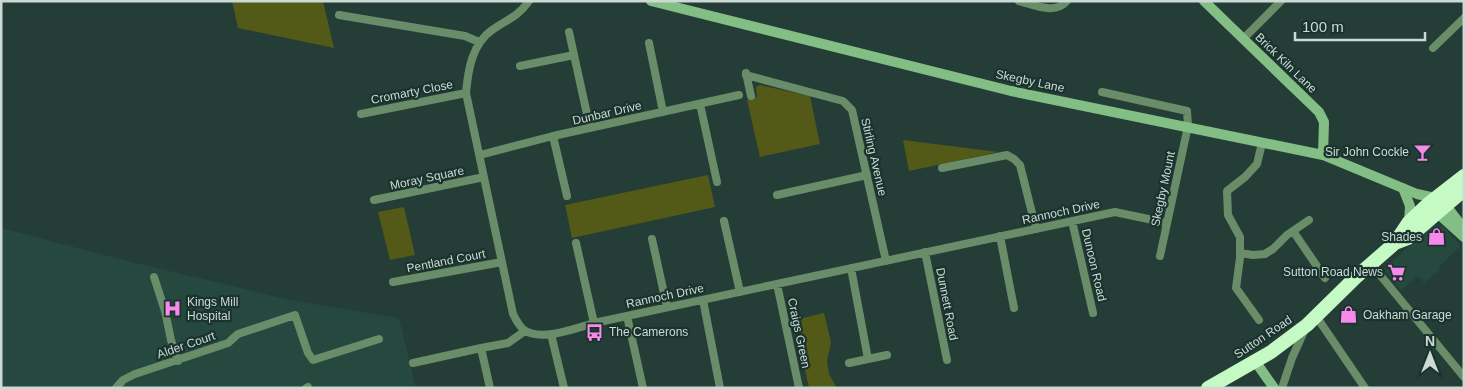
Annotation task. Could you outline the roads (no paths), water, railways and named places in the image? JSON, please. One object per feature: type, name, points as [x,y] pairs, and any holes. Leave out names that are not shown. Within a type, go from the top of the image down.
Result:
[{"type":"highway","name":"Sutton Road","points":[[1208,388],[1286,342],[1312,321],[1395,243],[1409,222],[1463,180]]},
{"type":"highway","name":"Sutton Road","points":[[1395,243],[1408,238],[1434,204]]},
{"type":"main road","name":"Skegby Lane","points":[[651,1],[1011,91],[1323,155],[1403,188],[1434,204]]},
{"type":"main road","name":"Brick Kiln Lane","points":[[1204,1],[1322,117],[1324,128],[1323,155]]},
{"type":"main road","points":[[1403,188],[1410,206],[1409,222]]},
{"type":"main road","points":[[1434,204],[1457,219],[1464,229]]},
{"type":"main road","points":[[1434,204],[1464,237]]},
{"type":"main road","points":[[1255,361],[1274,388]]},
{"type":"street","points":[[413,363],[508,343],[525,331],[518,324],[513,314],[466,93],[468,71],[479,42],[492,30],[516,16],[529,1]]},
{"type":"street","points":[[1019,1],[1052,9],[1064,5],[1067,1]]},
{"type":"street","points":[[1243,39],[1281,1]]},
{"type":"street","points":[[339,15],[465,36],[479,42]]},
{"type":"street","points":[[1433,48],[1464,18]]},
{"type":"street","points":[[569,32],[590,128]]},
{"type":"street","points":[[648,43],[663,112]]},
{"type":"street","points":[[520,66],[574,54]]},
{"type":"street","name":"Stirling Avenue","points":[[751,96],[746,74],[843,101],[848,105],[852,110],[886,261]]},
{"type":"street","points":[[1102,92],[1187,111],[1188,126]]},
{"type":"street","name":"Cromarty Close","points":[[361,114],[466,93]]},
{"type":"street","name":"Dunbar Drive","points":[[480,155],[553,136],[739,95]]},
{"type":"street","points":[[700,104],[717,182]]},
{"type":"street","name":"Skegby Mount","points":[[1160,256],[1188,126]]},
{"type":"street","points":[[553,136],[567,196]]},
{"type":"street","points":[[1259,320],[1236,288],[1240,237],[1228,215],[1227,191],[1258,164],[1262,143]]},
{"type":"street","points":[[942,168],[1007,155],[1014,159],[1020,165],[1036,229]]},
{"type":"street","points":[[777,195],[867,175]]},
{"type":"street","name":"Moray Square","points":[[374,200],[484,177]]},
{"type":"street","name":"Rannoch Drive","points":[[525,331],[533,334],[551,334],[667,307],[1115,212],[1167,223]]},
{"type":"street","points":[[724,220],[740,292]]},
{"type":"street","points":[[1240,253],[1265,254],[1273,249],[1280,240],[1309,220]]},
{"type":"street","name":"Dunoon Road","points":[[1072,221],[1093,314]]},
{"type":"street","points":[[1293,230],[1325,278]]},
{"type":"street","points":[[1000,236],[1014,308]]},
{"type":"street","points":[[652,239],[667,307]]},
{"type":"street","points":[[576,243],[594,323]]},
{"type":"street","name":"Dunnett Road","points":[[925,252],[947,360]]},
{"type":"street","name":"Pentland Court","points":[[393,282],[502,262]]},
{"type":"street","points":[[1371,264],[1464,377]]},
{"type":"street","points":[[851,268],[868,359]]},
{"type":"street","points":[[154,277],[178,361]]},
{"type":"street","points":[[157,286],[166,283]]},
{"type":"street","name":"Craigs Green","points":[[777,284],[799,388]]},
{"type":"street","points":[[703,300],[720,388]]},
{"type":"street","name":"Alder Court","points":[[116,388],[123,380],[135,374],[228,343],[238,334],[295,315],[308,353],[313,360],[379,339]]},
{"type":"street","points":[[627,316],[643,388]]},
{"type":"street","points":[[1282,388],[1292,358],[1312,321],[1365,388]]},
{"type":"street","points":[[551,334],[564,388]]},
{"type":"street","points":[[481,348],[490,388]]},
{"type":"street","points":[[849,363],[887,354]]},
{"type":"place","name":"Sir John Cockle","points":[[1423,152]]},
{"type":"place","name":"Shades","points":[[1436,237]]},
{"type":"place","name":"Sutton Road News","points":[[1397,272]]},
{"type":"place","name":"Kings Mill Hospital","points":[[173,309]]},
{"type":"place","name":"Oakham Garage","points":[[1349,315]]},
{"type":"place","name":"The Camerons","points":[[595,332]]}]
